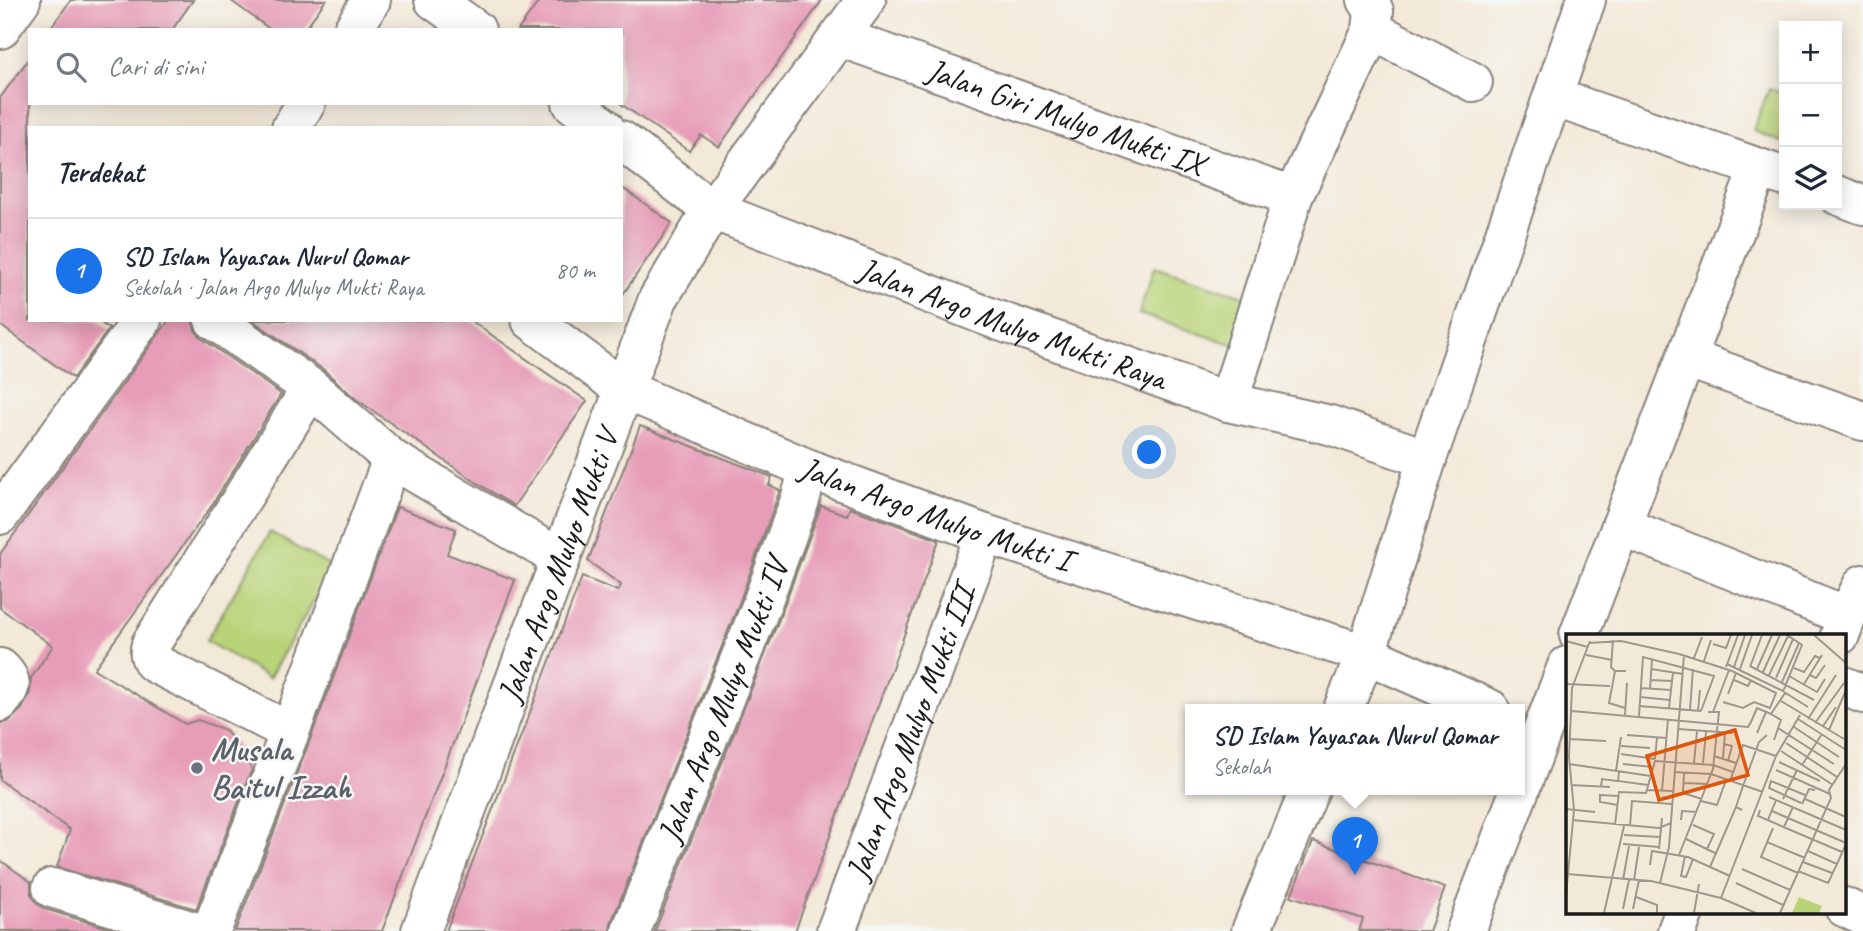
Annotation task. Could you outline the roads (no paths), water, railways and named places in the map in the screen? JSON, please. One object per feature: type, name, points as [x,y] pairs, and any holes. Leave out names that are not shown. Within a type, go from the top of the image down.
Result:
[{"type":"street","points":[[0,29],[21,0]]},
{"type":"street","points":[[354,28],[371,0]]},
{"type":"street","name":"Jalan Argo Mulyo Mukti V","points":[[421,931],[657,299],[712,210],[866,0]]},
{"type":"street","points":[[1345,704],[1366,654],[1427,460],[1586,0]]},
{"type":"street","points":[[1228,402],[1293,197],[1370,15],[1473,82]]},
{"type":"street","name":"Jalan Giri Mulyo Mukti IX","points":[[839,37],[1293,197]]},
{"type":"street","points":[[1553,97],[1772,173],[1686,358],[1579,634]]},
{"type":"street","points":[[292,126],[305,105]]},
{"type":"street","points":[[575,105],[602,126]]},
{"type":"street","name":"Jalan Argo Mulyo Mukti Raya","points":[[623,142],[712,210],[997,320],[1228,402],[1330,425],[1427,460]]},
{"type":"street","points":[[1842,197],[1863,205]]},
{"type":"street","points":[[217,322],[311,388],[392,459],[561,559]]},
{"type":"street","name":"Jalan Argo Mulyo Mukti I","points":[[534,322],[623,389],[809,469],[985,534],[1366,654],[1479,704]]},
{"type":"street","points":[[0,514],[133,324]]},
{"type":"street","points":[[1686,358],[1863,421]]},
{"type":"street","points":[[290,732],[154,663],[149,652],[151,644],[311,388]]},
{"type":"street","points":[[211,931],[290,732],[392,459]]},
{"type":"street","name":"Jalan Argo Mulyo Mukti IV","points":[[631,931],[758,614],[809,469]]},
{"type":"street","points":[[1621,526],[1850,612]]},
{"type":"street","name":"Jalan Argo Mulyo Mukti III","points":[[836,931],[985,534]]},
{"type":"street","points":[[0,668],[8,676],[10,685],[0,702]]},
{"type":"street","points":[[1525,778],[1566,669]]},
{"type":"street","points":[[1846,687],[1863,694]]},
{"type":"street","points":[[1251,931],[1308,795]]},
{"type":"street","points":[[1466,931],[1518,795]]},
{"type":"street","points":[[52,888],[193,931]]},
{"type":"street","points":[[1846,908],[1863,916]]},
{"type":"street","points":[[1677,931],[1683,914]]},
{"type":"place","name":"Musala Baitul Izzah","points":[[197,768]]},
{"type":"place","name":"SD Islam Yayasan Nurul Qomar","points":[[1355,875]]}]
